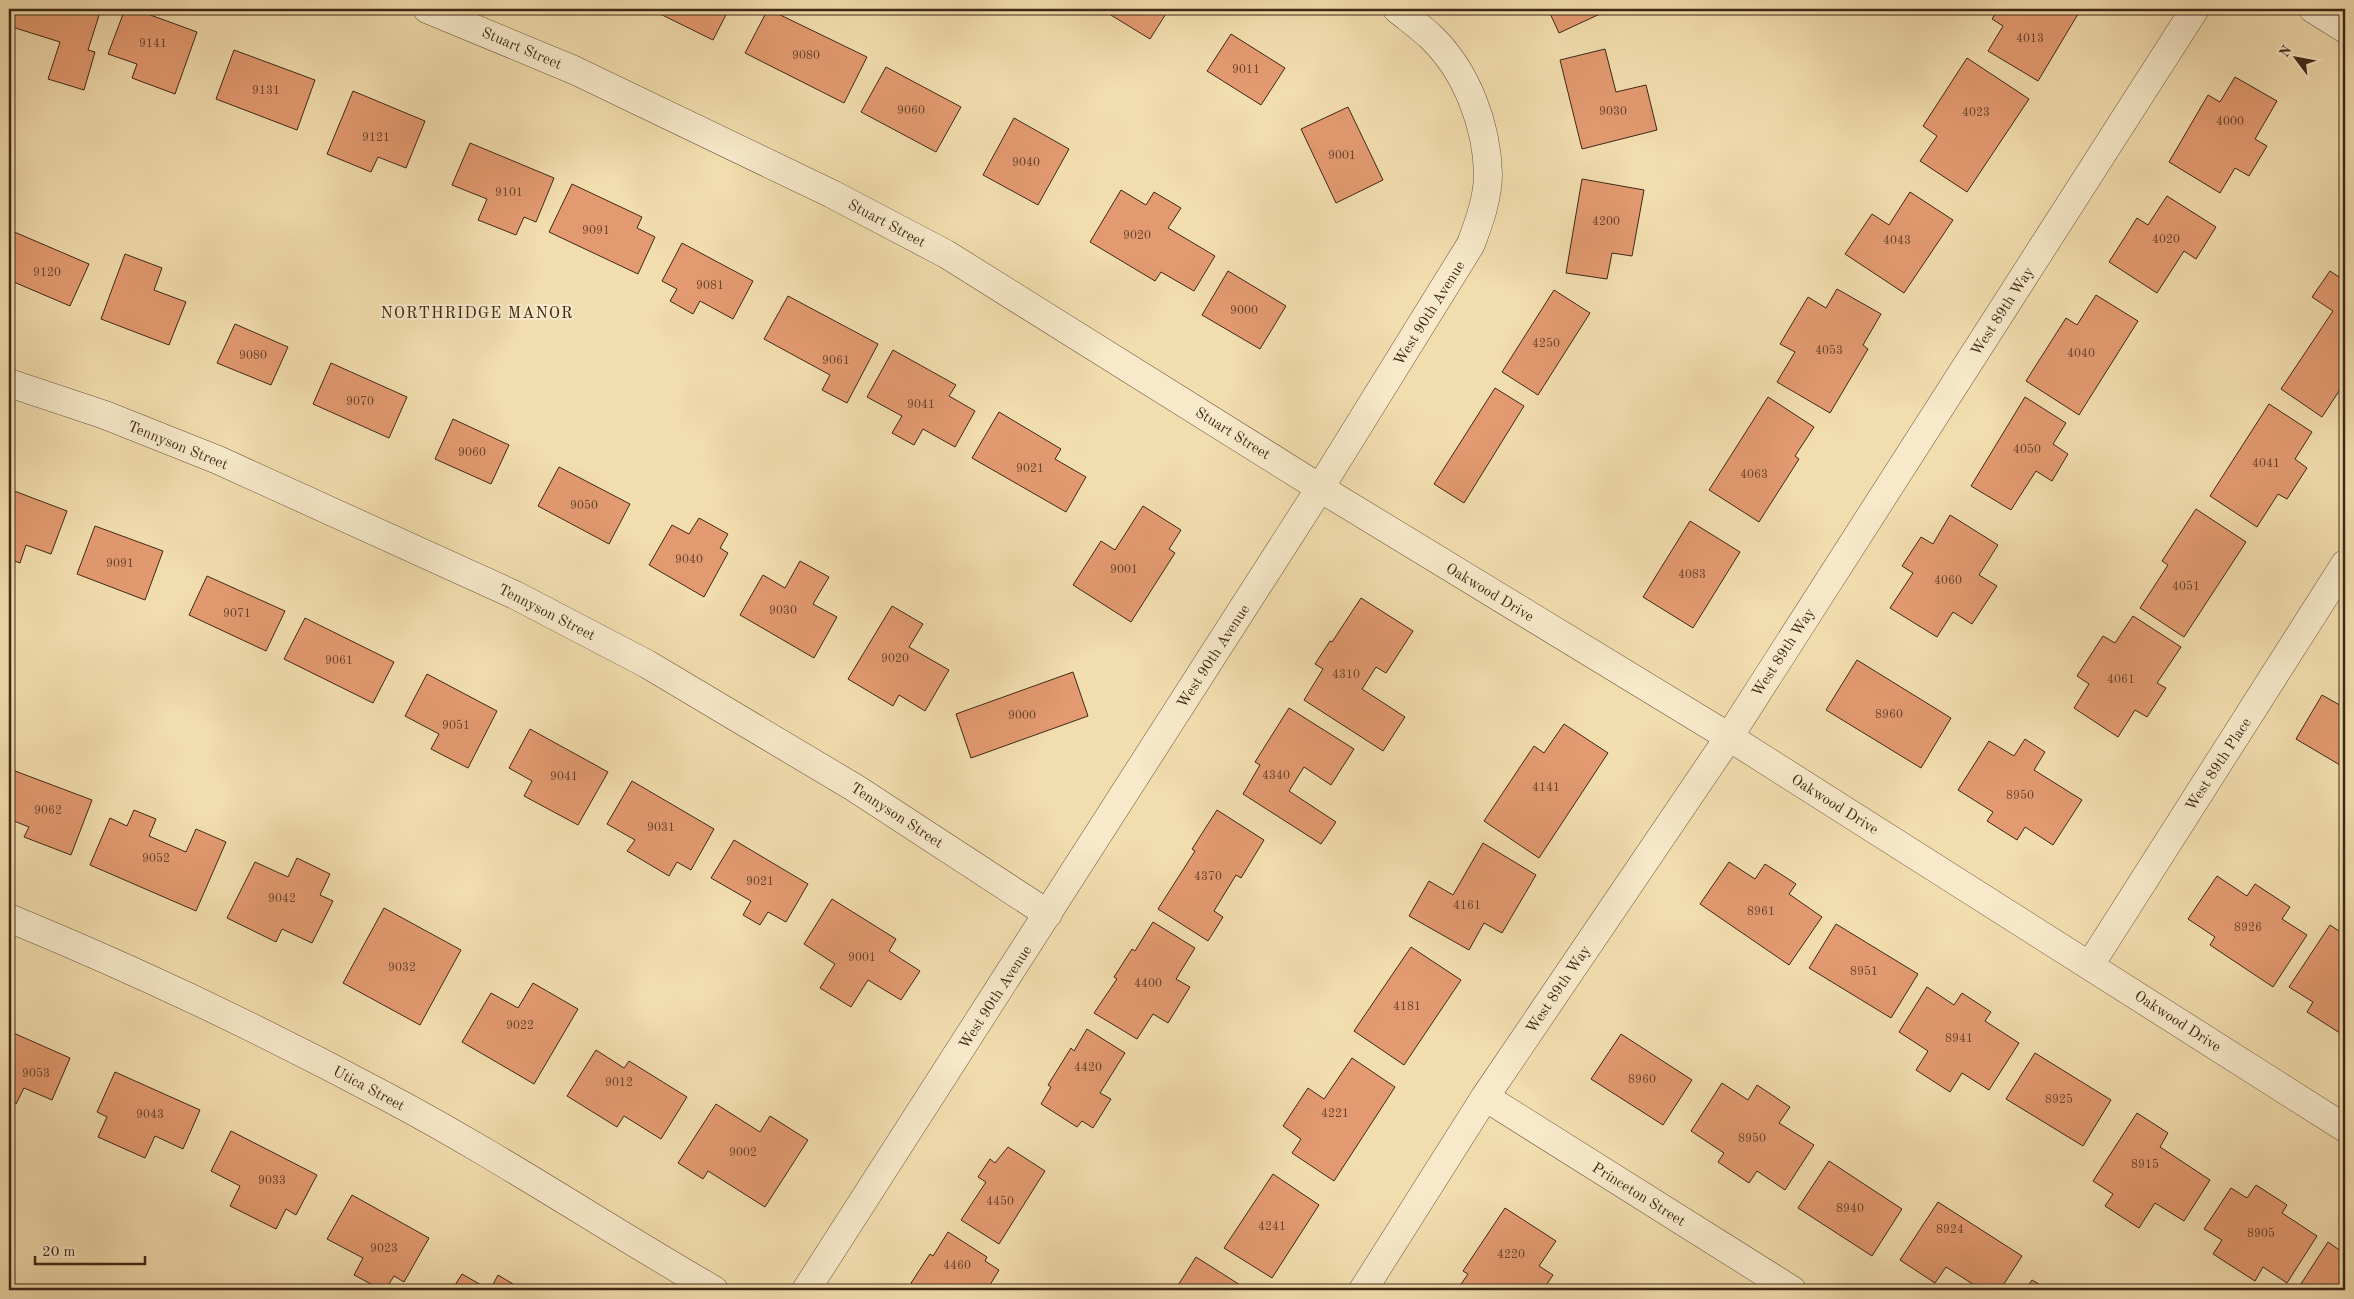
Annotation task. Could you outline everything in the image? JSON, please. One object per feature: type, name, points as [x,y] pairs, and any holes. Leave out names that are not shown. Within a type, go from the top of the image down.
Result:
[{"type":"street","name":"Stuart Street","points":[[427,9],[574,70],[832,194],[937,250],[1059,324],[1320,488]]},
{"type":"street","name":"West 90th Avenue","points":[[806,1290],[1320,488],[1471,244],[1483,209],[1488,174],[1483,132],[1467,88],[1458,71],[1433,39],[1397,9]]},
{"type":"street","name":"West 89th Way","points":[[1363,1290],[1486,1097],[1728,737],[2196,9]]},
{"type":"street","points":[[2313,9],[2345,29]]},
{"type":"street","name":"Tennyson Street","points":[[9,383],[106,415],[218,460],[515,595],[648,664],[855,788],[1048,914]]},
{"type":"street","name":"Oakwood Drive","points":[[1320,488],[1728,737],[2345,1128]]},
{"type":"street","name":"West 89th Place","points":[[2090,965],[2341,582]]},
{"type":"street","name":"Utica Street","points":[[9,918],[82,948],[284,1044],[390,1098],[517,1171],[714,1290]]},
{"type":"street","name":"Princeton Street","points":[[1486,1097],[1792,1290]]},
{"type":"building","points":[[9,9],[101,9],[88,50],[95,52],[84,90],[48,79],[60,42],[9,26]]},
{"type":"building","points":[[125,9],[134,9],[197,32],[175,94],[132,78],[137,64],[108,54]]},
{"type":"building","points":[[650,9],[729,9],[713,40]]},
{"type":"building","points":[[768,9],[867,57],[844,103],[745,53]]},
{"type":"building","points":[[1101,9],[1169,9],[1150,39]]},
{"type":"building","points":[[1548,9],[1601,9],[1602,13],[1559,33]]},
{"type":"building","points":[[1998,9],[2081,9],[2038,81],[1988,51],[2003,26],[1992,19]]},
{"type":"building","points":[[1231,34],[1285,68],[1261,105],[1207,71]]},
{"type":"building","points":[[1605,49],[1616,92],[1646,85],[1657,130],[1582,149],[1560,60]]},
{"type":"building","points":[[234,50],[315,80],[297,130],[216,99]]},
{"type":"building","points":[[1967,58],[2029,99],[1967,192],[1920,161],[1937,136],[1923,126]]},
{"type":"building","points":[[886,67],[961,107],[936,152],[861,112]]},
{"type":"building","points":[[2235,77],[2277,101],[2255,139],[2267,146],[2249,176],[2235,168],[2220,193],[2169,162],[2208,95],[2220,102]]},
{"type":"building","points":[[353,91],[425,121],[406,168],[378,157],[371,172],[327,154]]},
{"type":"building","points":[[1348,107],[1383,180],[1336,203],[1301,129]]},
{"type":"building","points":[[1014,118],[1069,149],[1038,205],[983,175]]},
{"type":"building","points":[[470,143],[554,178],[536,222],[524,217],[516,235],[478,220],[487,199],[452,185]]},
{"type":"building","points":[[1582,179],[1644,190],[1632,256],[1612,253],[1607,279],[1566,273]]},
{"type":"building","points":[[572,184],[642,217],[637,228],[655,237],[638,274],[549,232]]},
{"type":"building","points":[[1121,190],[1146,205],[1154,192],[1181,208],[1168,228],[1215,256],[1194,291],[1161,272],[1155,281],[1090,242]]},
{"type":"building","points":[[1910,192],[1953,220],[1904,293],[1845,254],[1872,214],[1889,225]]},
{"type":"building","points":[[2167,196],[2216,227],[2196,259],[2184,251],[2157,293],[2109,262],[2137,218],[2148,225]]},
{"type":"building","points":[[12,231],[89,264],[70,306],[9,280],[9,238]]},
{"type":"building","points":[[682,243],[753,281],[733,319],[700,301],[693,314],[670,301],[677,289],[662,281]]},
{"type":"building","points":[[125,254],[162,268],[154,290],[186,302],[169,345],[101,319]]},
{"type":"building","points":[[1228,271],[1286,306],[1260,349],[1202,315]]},
{"type":"building","points":[[2330,271],[2345,281],[2345,382],[2322,417],[2281,389],[2333,311],[2312,297]]},
{"type":"building","points":[[1837,289],[1881,314],[1863,345],[1868,349],[1830,413],[1777,382],[1795,352],[1780,344],[1808,297],[1826,308]]},
{"type":"building","points":[[1554,290],[1590,313],[1538,395],[1502,372]]},
{"type":"building","points":[[2096,295],[2138,321],[2079,415],[2026,381],[2066,318],[2077,325]]},
{"type":"building","points":[[788,296],[878,344],[847,403],[822,390],[830,375],[764,339]]},
{"type":"building","points":[[235,324],[288,347],[271,385],[217,363]]},
{"type":"building","points":[[893,350],[956,385],[949,396],[975,411],[955,447],[923,429],[914,445],[892,433],[902,416],[867,397]]},
{"type":"building","points":[[331,363],[407,397],[389,438],[313,404]]},
{"type":"building","points":[[1495,388],[1524,406],[1464,503],[1434,484]]},
{"type":"building","points":[[1768,397],[1814,427],[1795,456],[1799,459],[1759,522],[1709,490]]},
{"type":"building","points":[[2025,397],[2066,423],[2053,444],[2068,454],[2052,481],[2036,471],[2011,510],[1971,486]]},
{"type":"building","points":[[2269,404],[2312,432],[2295,459],[2307,468],[2287,499],[2278,494],[2257,527],[2210,496]]},
{"type":"building","points":[[999,412],[1061,449],[1055,459],[1086,477],[1066,512],[972,458]]},
{"type":"building","points":[[453,419],[509,445],[491,484],[435,459]]},
{"type":"building","points":[[559,467],[630,504],[609,544],[538,506]]},
{"type":"building","points":[[9,489],[67,511],[51,554],[26,545],[20,563],[9,559]]},
{"type":"building","points":[[1143,506],[1181,530],[1169,549],[1175,553],[1131,622],[1073,585],[1101,541],[1115,550]]},
{"type":"building","points":[[2196,509],[2246,542],[2184,637],[2140,608],[2168,565],[2162,561]]},
{"type":"building","points":[[1950,515],[1998,545],[1979,575],[1997,586],[1972,624],[1953,612],[1937,637],[1890,608],[1913,573],[1902,566],[1921,537],[1933,544]]},
{"type":"building","points":[[699,518],[728,534],[720,548],[728,553],[704,597],[649,565],[672,525],[689,534]]},
{"type":"building","points":[[1690,521],[1740,552],[1693,628],[1643,597]]},
{"type":"building","points":[[95,526],[163,551],[145,600],[77,574]]},
{"type":"building","points":[[800,561],[829,577],[813,604],[837,617],[814,658],[740,615],[763,575],[785,588]]},
{"type":"building","points":[[207,576],[285,611],[266,651],[189,615]]},
{"type":"building","points":[[1361,598],[1413,631],[1386,673],[1376,667],[1362,689],[1405,717],[1383,751],[1304,700],[1323,669],[1315,664]]},
{"type":"building","points":[[892,606],[923,624],[909,647],[949,670],[925,711],[899,695],[893,706],[848,679]]},
{"type":"building","points":[[2133,616],[2181,647],[2157,683],[2166,688],[2147,717],[2135,710],[2118,737],[2074,708],[2089,684],[2077,676],[2103,636],[2115,643]]},
{"type":"building","points":[[305,618],[394,662],[373,703],[284,659]]},
{"type":"building","points":[[1857,660],[1951,718],[1921,768],[1826,710]]},
{"type":"building","points":[[1073,672],[1088,716],[971,758],[956,714]]},
{"type":"building","points":[[427,674],[497,711],[468,768],[431,749],[439,734],[405,716]]},
{"type":"building","points":[[2322,695],[2345,708],[2345,768],[2296,739]]},
{"type":"building","points":[[1289,708],[1354,749],[1331,785],[1304,767],[1289,791],[1336,822],[1321,844],[1243,794],[1260,765],[1255,762]]},
{"type":"building","points":[[1564,724],[1608,753],[1539,858],[1484,821],[1534,746],[1544,753]]},
{"type":"building","points":[[530,729],[608,772],[578,825],[524,796],[532,781],[509,768]]},
{"type":"building","points":[[2025,739],[2045,752],[2034,770],[2082,800],[2053,845],[2025,827],[2017,840],[1987,821],[1993,812],[1958,790],[1989,741],[2014,756]]},
{"type":"building","points":[[15,771],[92,800],[71,855],[24,837],[29,827],[9,819],[9,788]]},
{"type":"building","points":[[632,781],[714,829],[691,870],[677,862],[669,876],[627,851],[635,840],[607,824]]},
{"type":"building","points":[[134,810],[156,819],[149,836],[186,852],[196,829],[226,842],[196,911],[90,865],[110,818],[127,826]]},
{"type":"building","points":[[1217,810],[1264,840],[1241,878],[1236,875],[1214,911],[1223,917],[1208,941],[1158,909],[1195,851],[1192,849]]},
{"type":"building","points":[[734,840],[808,884],[786,922],[768,912],[760,925],[743,915],[751,901],[711,878]]},
{"type":"building","points":[[1483,843],[1536,875],[1502,933],[1484,923],[1469,950],[1409,916],[1429,881],[1453,895]]},
{"type":"building","points":[[297,858],[330,874],[320,895],[333,901],[312,943],[282,929],[276,942],[227,918],[255,862],[288,877]]},
{"type":"building","points":[[1729,862],[1755,879],[1765,864],[1796,884],[1789,894],[1822,917],[1789,965],[1700,904]]},
{"type":"building","points":[[2217,876],[2247,896],[2255,884],[2290,907],[2282,919],[2307,935],[2273,987],[2210,945],[2215,937],[2188,919]]},
{"type":"building","points":[[832,899],[896,939],[889,951],[920,971],[901,1000],[868,980],[851,1007],[820,988],[835,964],[804,944]]},
{"type":"building","points":[[384,908],[461,950],[420,1025],[343,983]]},
{"type":"building","points":[[1153,922],[1195,948],[1176,979],[1190,987],[1168,1023],[1153,1014],[1137,1039],[1094,1013],[1117,979],[1114,977],[1132,949],[1135,951]]},
{"type":"building","points":[[1836,924],[1918,974],[1891,1018],[1809,968]]},
{"type":"building","points":[[2330,925],[2345,935],[2345,1026],[2340,1033],[2307,1012],[2313,1002],[2289,987]]},
{"type":"building","points":[[1411,947],[1461,980],[1404,1065],[1354,1031]]},
{"type":"building","points":[[533,983],[578,1009],[534,1084],[462,1042],[491,993],[518,1008]]},
{"type":"building","points":[[1927,987],[1954,1005],[1962,993],[1991,1012],[1985,1021],[2019,1043],[1989,1090],[1962,1073],[1950,1092],[1916,1070],[1928,1051],[1899,1032]]},
{"type":"building","points":[[1087,1029],[1125,1053],[1100,1093],[1111,1099],[1093,1128],[1082,1121],[1077,1127],[1041,1104],[1051,1087],[1048,1085],[1071,1048],[1074,1051]]},
{"type":"building","points":[[9,1031],[70,1058],[52,1100],[24,1088],[16,1104],[9,1101]]},
{"type":"building","points":[[1621,1034],[1692,1080],[1663,1125],[1591,1079]]},
{"type":"building","points":[[596,1050],[624,1068],[629,1061],[687,1097],[661,1139],[624,1116],[617,1127],[567,1096]]},
{"type":"building","points":[[2035,1053],[2111,1100],[2083,1146],[2006,1099]]},
{"type":"building","points":[[1352,1058],[1395,1087],[1334,1181],[1292,1153],[1301,1139],[1283,1126],[1308,1088],[1324,1099]]},
{"type":"building","points":[[115,1072],[200,1110],[183,1149],[155,1136],[145,1158],[98,1137],[107,1117],[97,1112]]},
{"type":"building","points":[[1722,1083],[1748,1100],[1757,1085],[1790,1107],[1779,1123],[1814,1145],[1785,1190],[1757,1171],[1749,1183],[1718,1162],[1724,1153],[1691,1131]]},
{"type":"building","points":[[716,1104],[760,1132],[770,1116],[808,1140],[765,1207],[708,1171],[703,1179],[678,1163]]},
{"type":"building","points":[[2137,1113],[2168,1133],[2160,1147],[2210,1180],[2184,1221],[2155,1203],[2139,1228],[2105,1206],[2113,1194],[2093,1181]]},
{"type":"building","points":[[231,1131],[317,1175],[296,1215],[286,1209],[276,1229],[230,1206],[240,1186],[211,1171]]},
{"type":"building","points":[[1008,1147],[1045,1171],[999,1244],[961,1220],[986,1182],[978,1177],[990,1159],[995,1163]]},
{"type":"building","points":[[1829,1161],[1902,1209],[1872,1256],[1798,1208]]},
{"type":"building","points":[[1273,1174],[1319,1205],[1272,1278],[1224,1248]]},
{"type":"building","points":[[2256,1185],[2287,1205],[2282,1213],[2317,1236],[2287,1283],[2263,1267],[2255,1281],[2213,1254],[2222,1240],[2204,1229],[2231,1188],[2247,1198]]},
{"type":"building","points":[[352,1195],[429,1238],[404,1282],[394,1276],[385,1290],[382,1290],[354,1275],[363,1258],[327,1239]]},
{"type":"building","points":[[1938,1202],[2022,1256],[2000,1290],[1982,1290],[1946,1267],[1935,1283],[1900,1260]]},
{"type":"building","points":[[1505,1208],[1556,1241],[1539,1266],[1553,1275],[1543,1290],[1457,1290],[1468,1274],[1463,1271]]},
{"type":"building","points":[[948,1232],[987,1257],[985,1261],[999,1270],[987,1290],[910,1290],[913,1285],[911,1283],[930,1254],[933,1256]]},
{"type":"building","points":[[2328,1242],[2345,1254],[2345,1290],[2297,1290]]},
{"type":"building","points":[[1196,1257],[1248,1290],[1175,1290]]},
{"type":"building","points":[[462,1274],[490,1290],[452,1290]]},
{"type":"building","points":[[498,1275],[523,1290],[490,1290]]},
{"type":"building","points":[[2032,1280],[2049,1290],[2025,1290]]},
{"type":"district","name":"NORTHRIDGE MANOR","points":[[477,312]]}]
